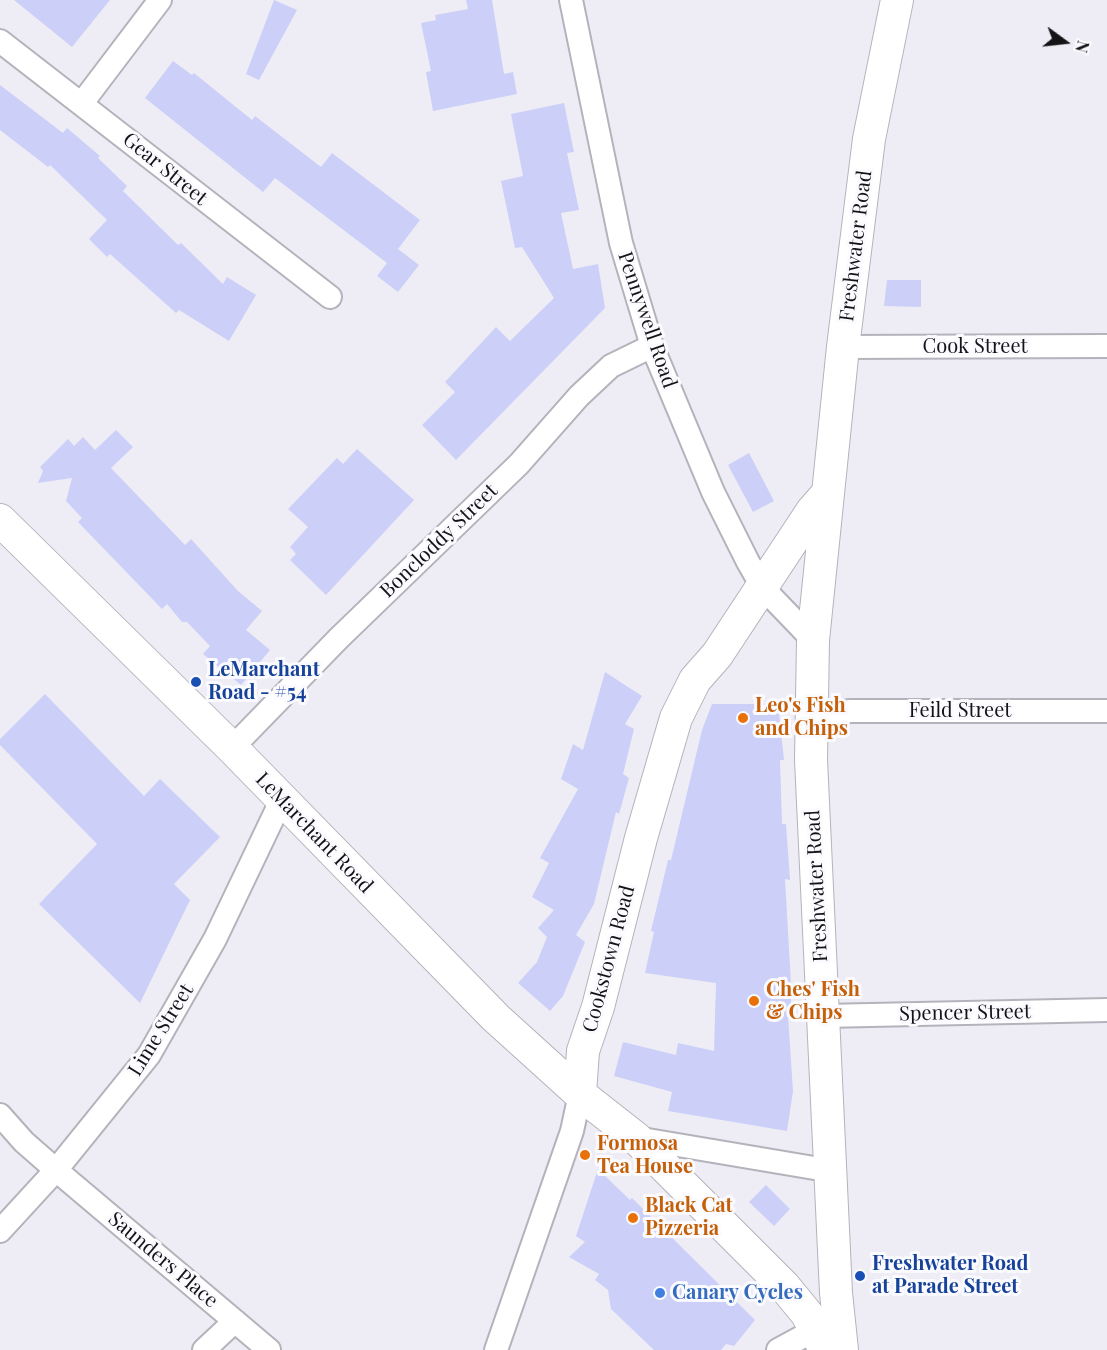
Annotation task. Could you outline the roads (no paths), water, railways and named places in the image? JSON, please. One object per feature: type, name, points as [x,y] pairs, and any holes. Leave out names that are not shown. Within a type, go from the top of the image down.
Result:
[{"type":"main road","name":"Freshwater Road","points":[[842,1350],[836,1293],[811,760],[813,640],[843,347],[869,139],[897,0]]},
{"type":"main road","points":[[764,588],[812,511],[827,494]]},
{"type":"main road","name":"LeMarchant Road","points":[[0,520],[232,748],[496,1018],[580,1094],[636,1138],[784,1286],[807,1314],[820,1340]]},
{"type":"main road","name":"Cookstown Road","points":[[580,1094],[583,1051],[598,1007],[641,838],[676,718],[695,680],[717,655],[764,588]]},
{"type":"street","points":[[82,103],[160,0]]},
{"type":"street","name":"Pennywell Road","points":[[572,0],[621,243],[652,346],[713,492],[764,588],[813,640]]},
{"type":"street","name":"Gear Street","points":[[0,41],[330,297]]},
{"type":"street","name":"Boncloddy Street","points":[[232,748],[339,638],[519,464],[579,396],[611,366],[652,346]]},
{"type":"street","name":"Cook Street","points":[[843,347],[1107,346]]},
{"type":"street","name":"Feild Street","points":[[813,715],[851,711],[1107,711]]},
{"type":"street","name":"Lime Street","points":[[0,1231],[56,1170],[142,1064],[177,1009],[215,939],[282,801]]},
{"type":"street","name":"Spencer Street","points":[[823,1016],[1107,1010]]},
{"type":"street","name":"Cookstown Road","points":[[496,1350],[572,1131],[580,1094]]},
{"type":"street","name":"Saunders Place","points":[[0,1115],[24,1142],[56,1170],[269,1350]]},
{"type":"street","name":"LeMarchant Road","points":[[636,1138],[832,1171]]},
{"type":"street","points":[[204,1350],[235,1321]]},
{"type":"street","points":[[778,1350],[820,1340]]},
{"type":"place","name":"LeMarchant Road - #54","points":[[196,682]]},
{"type":"place","name":"Leo's Fish and Chips","points":[[743,718]]},
{"type":"place","name":"Ches' Fish & Chips","points":[[754,1001]]},
{"type":"place","name":"Formosa Tea House","points":[[585,1155]]},
{"type":"place","name":"Black Cat Pizzeria","points":[[633,1218]]},
{"type":"place","name":"Freshwater Road at Parade Street","points":[[860,1276]]},
{"type":"place","name":"Canary Cycles","points":[[660,1293]]}]
